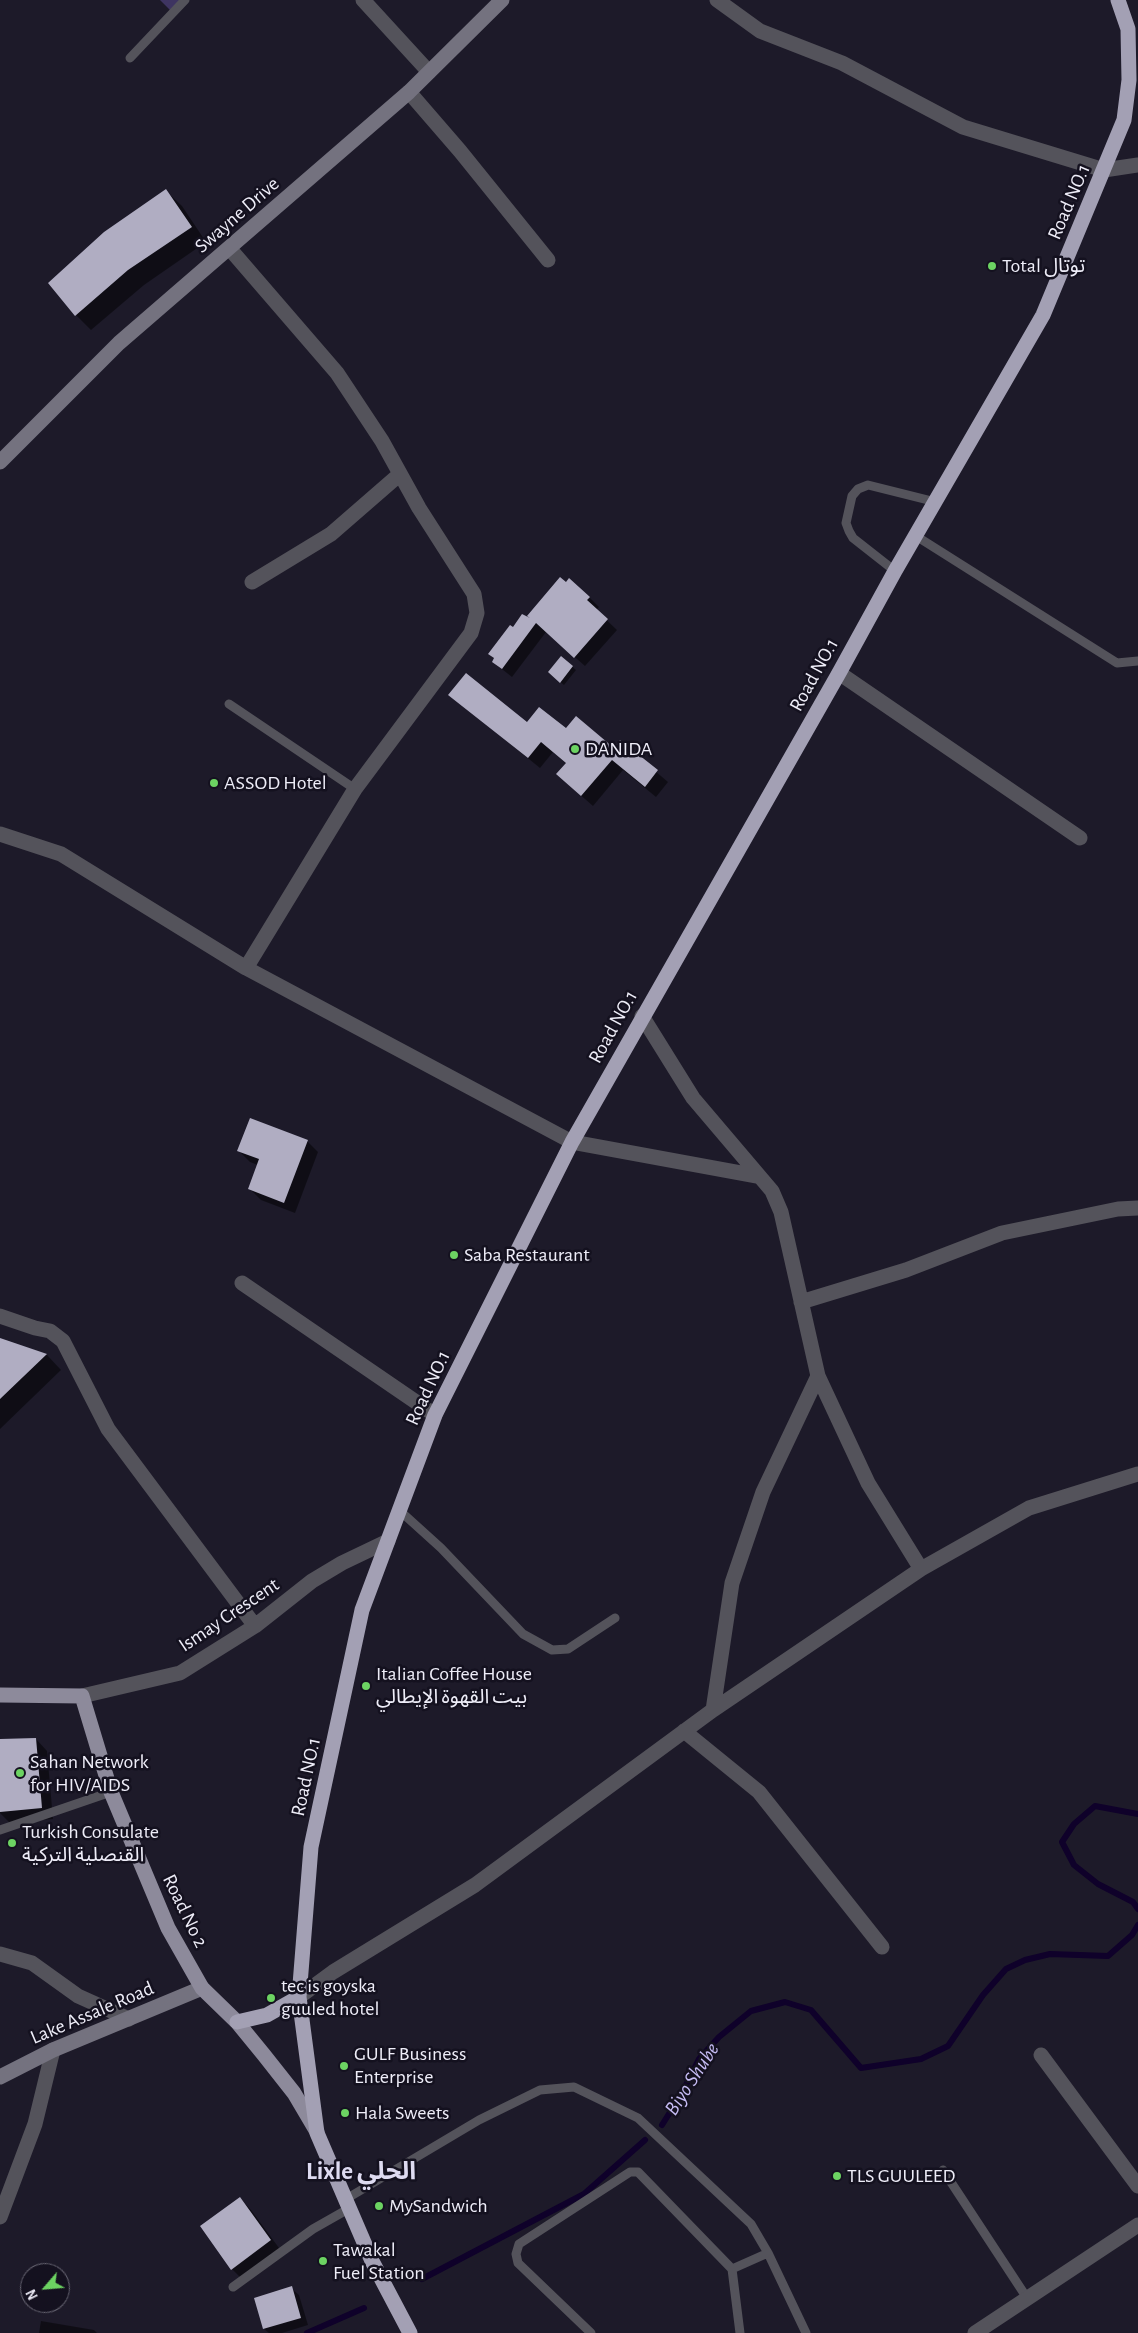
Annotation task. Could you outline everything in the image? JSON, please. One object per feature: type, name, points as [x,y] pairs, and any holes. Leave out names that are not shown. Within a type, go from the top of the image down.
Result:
[{"type":"highway","name":"Road NO.1","points":[[410,2333],[372,2261],[317,2133],[298,1996],[311,1847],[362,1610],[436,1415],[572,1142],[895,571],[1043,315],[1124,120],[1129,80],[1128,29],[1118,0]]},
{"type":"highway","points":[[237,2022],[266,2015],[298,1996]]},
{"type":"main road","name":"Swayne Drive","points":[[0,462],[119,343],[230,249],[409,92],[502,0]]},
{"type":"main road","points":[[0,1695],[82,1696]]},
{"type":"main road","name":"Road No 2","points":[[82,1696],[111,1792],[168,1928],[202,1988],[237,2022],[294,2093],[317,2133]]},
{"type":"main road","name":"Lake Assale Road","points":[[0,2077],[53,2050],[202,1988]]},
{"type":"street","points":[[363,0],[429,72]]},
{"type":"street","points":[[717,0],[760,31],[842,63],[963,127],[1104,170],[1138,164]]},
{"type":"street","points":[[1128,29],[1138,42]]},
{"type":"street","points":[[409,92],[460,151],[548,260]]},
{"type":"street","points":[[230,249],[337,374],[382,440],[419,508],[474,594],[476,613],[471,633],[355,790],[246,968]]},
{"type":"street","points":[[252,582],[331,534],[400,474]]},
{"type":"street","points":[[839,673],[1080,838]]},
{"type":"street","points":[[0,834],[61,854],[246,968],[572,1142],[757,1176]]},
{"type":"street","points":[[642,1016],[693,1098],[757,1176],[772,1191],[781,1212],[818,1376],[868,1483],[921,1569]]},
{"type":"street","points":[[801,1302],[906,1270],[1002,1233],[1118,1209],[1138,1208]]},
{"type":"street","points":[[242,1283],[436,1415]]},
{"type":"street","points":[[0,1316],[50,1331],[63,1341],[108,1429],[255,1626]]},
{"type":"street","points":[[713,1710],[732,1583],[763,1492],[818,1376]]},
{"type":"street","points":[[298,1996],[475,1885],[713,1710],[921,1569],[1029,1508],[1138,1474]]},
{"type":"street","name":"Ismay Crescent","points":[[82,1696],[180,1672],[255,1626],[312,1581],[342,1563],[388,1541]]},
{"type":"street","points":[[684,1731],[759,1792],[882,1947]]},
{"type":"street","points":[[0,1954],[32,1963],[78,1996],[129,2019]]},
{"type":"street","points":[[0,2217],[35,2124],[53,2050]]},
{"type":"street","points":[[1042,2055],[1138,2186]]},
{"type":"street","points":[[975,2333],[1138,2225]]},
{"type":"lane","points":[[130,58],[185,0]]},
{"type":"lane","points":[[895,571],[853,538],[846,523],[852,496],[858,489],[868,485],[936,502]]},
{"type":"lane","points":[[916,536],[1117,663],[1138,661]]},
{"type":"lane","points":[[229,704],[355,790]]},
{"type":"lane","points":[[400,1510],[441,1548],[523,1634],[552,1650],[568,1649],[615,1618]]},
{"type":"lane","points":[[0,1830],[111,1792]]},
{"type":"lane","points":[[233,2287],[348,2204],[479,2120],[540,2090],[574,2087],[638,2118],[751,2224],[768,2253],[806,2333]]},
{"type":"lane","points":[[943,2170],[1028,2298]]},
{"type":"lane","points":[[591,2333],[518,2263],[516,2254],[519,2244],[630,2172],[638,2172],[732,2269],[740,2333]]},
{"type":"lane","points":[[732,2269],[768,2253]]},
{"type":"shaded area","points":[[160,0],[187,0],[174,14]]},
{"type":"building","points":[[166,189],[192,227],[128,270],[75,316],[48,283],[104,232]]},
{"type":"building","points":[[560,577],[566,582],[569,578],[590,597],[587,600],[608,619],[574,658],[536,623],[502,669],[492,662],[494,658],[488,654],[510,625],[513,627],[522,614],[530,618],[527,616]]},
{"type":"building","points":[[561,656],[573,666],[560,683],[548,672]]},
{"type":"building","points":[[466,673],[527,722],[539,707],[566,728],[576,716],[614,748],[620,740],[658,770],[645,787],[612,760],[581,796],[556,774],[566,763],[541,742],[528,758],[448,695]]},
{"type":"building","points":[[250,1118],[308,1140],[284,1203],[248,1189],[259,1159],[237,1151]]},
{"type":"building","points":[[0,1338],[47,1354],[0,1399]]},
{"type":"building","points":[[36,1738],[42,1808],[0,1812],[0,1739]]},
{"type":"building","points":[[240,2197],[271,2240],[231,2270],[200,2226]]},
{"type":"building","points":[[292,2286],[301,2318],[263,2329],[254,2298]]},
{"type":"waterway","name":"Biyo Shube","points":[[1138,1814],[1095,1806],[1074,1824],[1062,1842],[1074,1865],[1098,1884],[1133,1902],[1138,1909]]},
{"type":"waterway","name":"Biyo Shube","points":[[662,2125],[682,2093],[699,2059],[719,2037],[751,2011],[785,2002],[811,2010],[861,2068],[921,2059],[948,2046],[983,1995],[1006,1969],[1025,1960],[1050,1954],[1108,1956],[1132,1935],[1138,1925]]},
{"type":"waterway","points":[[422,2279],[584,2194],[645,2140]]},
{"type":"waterway","name":"Biyo Shube","points":[[307,2333],[364,2308]]},
{"type":"place","name":"Total توتال","points":[[992,266]]},
{"type":"place","name":"DANIDA","points":[[575,749]]},
{"type":"place","name":"ASSOD Hotel","points":[[214,783]]},
{"type":"place","name":"Saba Restaurant","points":[[454,1255]]},
{"type":"place","name":"Italian Coffee House بيت القهوة الإيطالي","points":[[366,1686]]},
{"type":"place","name":"Sahan Network for HIV/AIDS","points":[[20,1773]]},
{"type":"place","name":"Turkish Consulate القنصلية التركية","points":[[12,1843]]},
{"type":"place","name":"tec is goyska guuled hotel","points":[[271,1998]]},
{"type":"place","name":"GULF Business Enterprise","points":[[344,2066]]},
{"type":"place","name":"Hala Sweets","points":[[345,2113]]},
{"type":"place","name":"TLS GUULEED","points":[[837,2176]]},
{"type":"place","name":"MySandwich","points":[[379,2206]]},
{"type":"place","name":"Tawakal Fuel Station","points":[[323,2261]]},
{"type":"district","name":"Lixle الحلي","points":[[361,2171]]}]
